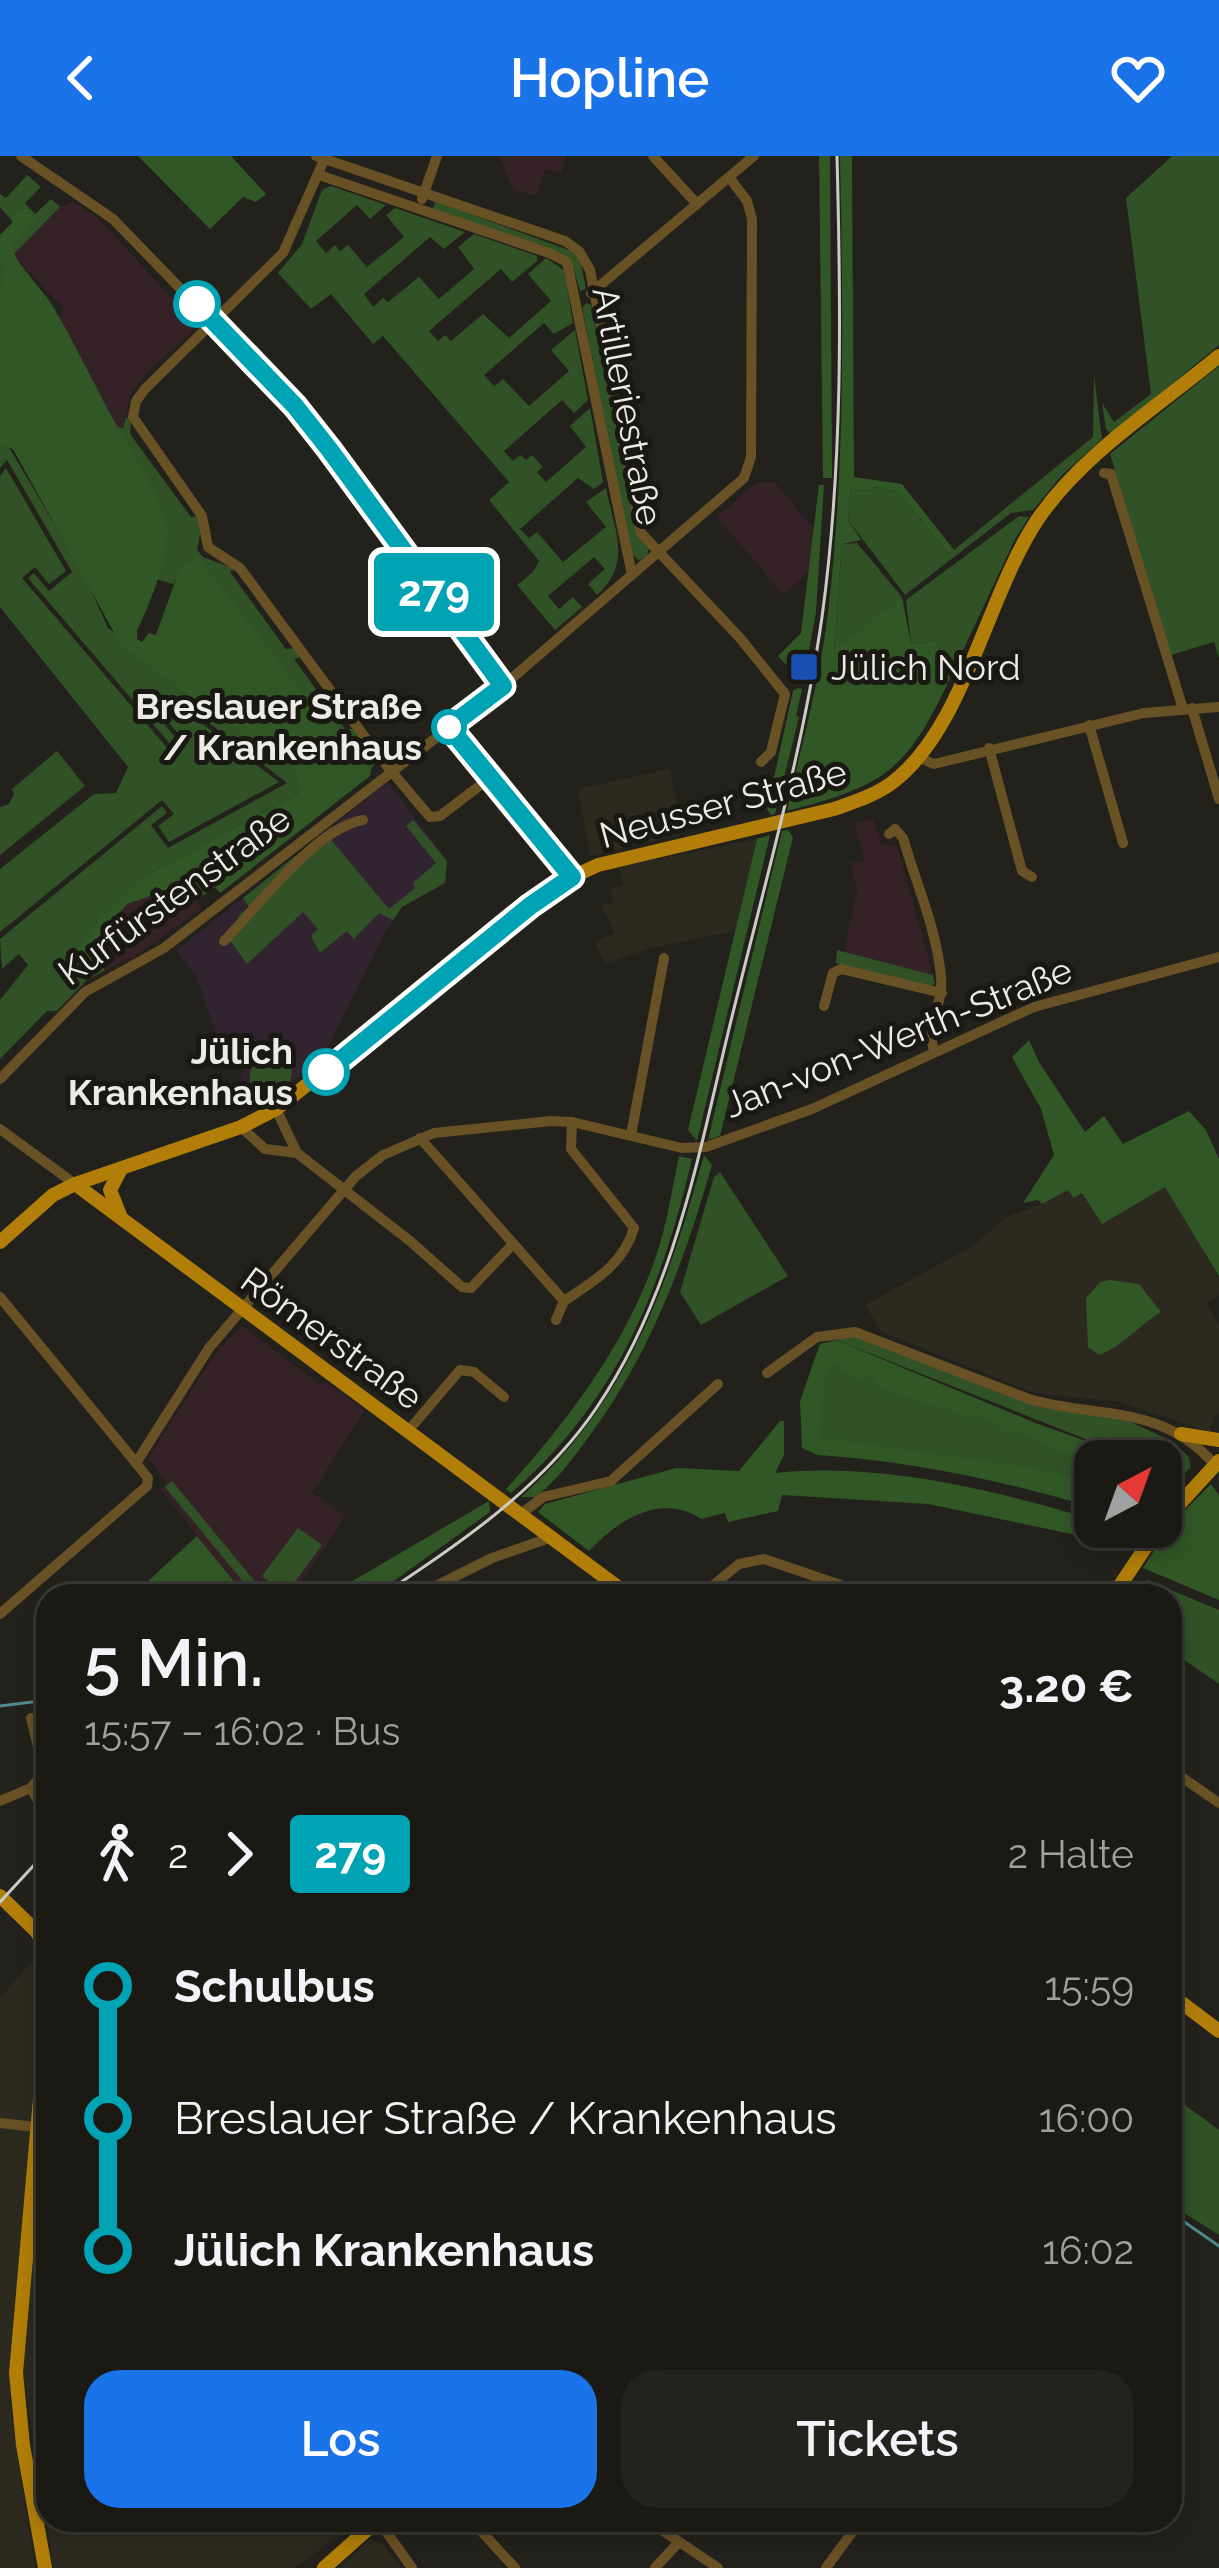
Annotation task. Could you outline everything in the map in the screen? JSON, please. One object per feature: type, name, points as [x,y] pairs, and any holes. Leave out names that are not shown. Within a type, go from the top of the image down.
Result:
[{"type":"main road","name":"Neusser Straße","points":[[0,1242],[53,1196],[75,1184],[241,1126],[276,1109],[572,877],[598,865],[862,800],[895,781],[935,733],[1028,535],[1054,499],[1087,465],[1219,356]]},
{"type":"main road","points":[[122,1219],[110,1187],[127,1166]]},
{"type":"main road","name":"Römerstraße","points":[[75,1184],[552,1537],[603,1584]]},
{"type":"main road","points":[[1181,1434],[1219,1439]]},
{"type":"main road","points":[[1182,1502],[1217,1463]]},
{"type":"main road","points":[[1120,1584],[1145,1548]]},
{"type":"main road","points":[[0,1896],[36,1934]]},
{"type":"main road","points":[[1182,2002],[1216,2023]]},
{"type":"main road","points":[[36,2201],[16,2373],[36,2518]]},
{"type":"main road","points":[[39,2532],[45,2568]]},
{"type":"main road","points":[[324,2568],[364,2532]]},
{"type":"street","points":[[21,156],[113,220],[295,406],[503,686]]},
{"type":"street","points":[[419,208],[437,156]]},
{"type":"street","points":[[653,156],[697,204]]},
{"type":"street","points":[[578,304],[754,156]]},
{"type":"street","name":"Artilleriestraße","points":[[632,575],[570,268],[562,258],[319,175],[320,158],[573,246],[585,260],[641,533],[740,638],[785,694],[771,752],[761,762]]},
{"type":"street","points":[[319,175],[283,253],[140,395],[133,410],[136,424],[202,516],[208,547],[240,568],[385,765],[435,819],[490,777]]},
{"type":"street","name":"Kurfürstenstraße","points":[[0,1078],[86,992],[164,948],[385,765],[449,727],[503,686],[740,482],[749,466],[752,219],[747,201],[729,177]]},
{"type":"street","points":[[1104,473],[1111,474],[1219,800]]},
{"type":"street","points":[[918,758],[934,764],[1144,712],[1219,706]]},
{"type":"street","points":[[1089,725],[1123,843]]},
{"type":"street","points":[[449,727],[572,877]]},
{"type":"street","points":[[989,748],[1022,871],[1032,878]]},
{"type":"street","points":[[224,940],[295,866],[349,822],[363,820]]},
{"type":"street","points":[[889,833],[895,829],[903,838],[938,955],[942,993],[931,1024],[934,1051]]},
{"type":"street","name":"Jan-von-Werth-Straße","points":[[0,1614],[147,1486],[148,1478],[136,1463],[209,1348],[344,1190],[383,1155],[449,1130],[572,1122],[682,1148],[706,1147],[812,1109],[1034,1007],[1219,957]]},
{"type":"street","points":[[631,1136],[664,958]]},
{"type":"street","points":[[824,1006],[833,973],[841,969],[942,993]]},
{"type":"street","points":[[276,1109],[297,1153],[410,1240],[461,1287],[471,1288],[513,1244]]},
{"type":"street","points":[[556,1320],[564,1301],[628,1250],[634,1228],[571,1149],[572,1122]]},
{"type":"street","points":[[241,1126],[265,1149],[297,1153]]},
{"type":"street","name":"Römerstraße","points":[[0,1129],[75,1184]]},
{"type":"street","points":[[420,1138],[564,1301]]},
{"type":"street","points":[[0,1297],[136,1463]]},
{"type":"street","points":[[766,1373],[817,1337],[855,1332],[1029,1399],[1107,1409],[1181,1434],[1217,1463]]},
{"type":"street","points":[[408,1431],[460,1370],[474,1372],[504,1397]]},
{"type":"street","points":[[521,1514],[543,1497],[611,1481],[718,1384]]},
{"type":"street","points":[[441,1584],[504,1553],[552,1537]]},
{"type":"street","points":[[717,1584],[751,1559],[780,1563],[839,1584]]},
{"type":"street","points":[[32,1718],[36,1736]]},
{"type":"street","points":[[1182,1777],[1219,1803]]},
{"type":"street","points":[[31,1788],[36,1782]]},
{"type":"street","points":[[0,1801],[31,1788]]},
{"type":"street","points":[[31,1788],[36,1797]]},
{"type":"street","points":[[0,2123],[36,2128]]},
{"type":"street","points":[[386,2532],[412,2568]]},
{"type":"street","points":[[482,2532],[514,2568]]},
{"type":"street","points":[[663,2532],[718,2568]]},
{"type":"street","points":[[826,2568],[852,2532]]},
{"type":"street","points":[[655,2568],[678,2543]]},
{"type":"shaded area","points":[[499,156],[567,156],[561,173],[546,169],[536,196],[514,190]]},
{"type":"shaded area","points":[[73,201],[99,219],[195,323],[190,334],[130,394],[123,429],[117,427],[59,316],[64,308],[13,255],[60,207]]},
{"type":"shaded area","points":[[756,483],[775,483],[814,529],[809,572],[783,594],[717,517]]},
{"type":"shaded area","points":[[669,769],[685,833],[590,856],[578,789]]},
{"type":"shaded area","points":[[388,782],[447,861],[445,883],[402,907],[324,1055],[290,1084],[238,1114],[243,1070],[217,1036],[196,975],[176,951]]},
{"type":"shaded area","points":[[873,818],[881,844],[897,846],[933,975],[844,952],[857,891],[851,863],[864,860],[854,823]]},
{"type":"shaded area","points":[[757,839],[735,931],[605,963],[595,942],[615,933],[601,905],[613,902],[611,888],[623,885],[619,867]]},
{"type":"shaded area","points":[[190,893],[202,908],[134,957],[100,972],[81,952],[127,904],[157,894]]},
{"type":"shaded area","points":[[1165,1186],[1219,1276],[1219,1295],[1207,1303],[1219,1325],[1219,1414],[1210,1432],[1120,1402],[1034,1393],[882,1332],[865,1305],[974,1245],[1008,1216],[1068,1190]]},
{"type":"shaded area","points":[[242,1326],[319,1384],[327,1383],[365,1410],[312,1493],[346,1516],[300,1584],[236,1584],[160,1489],[167,1483],[148,1458],[218,1350]]},
{"type":"shaded area","points":[[36,1959],[36,2084],[11,2341],[10,2406],[35,2568],[0,2568],[0,1998]]},
{"type":"shaded area","points":[[36,2224],[36,2458],[23,2373]]},
{"type":"shaded area","points":[[47,2532],[345,2532],[294,2568],[53,2568]]},
{"type":"shaded area","points":[[370,2539],[384,2545],[401,2568],[340,2568]]},
{"type":"green space","points":[[138,156],[231,156],[266,194],[256,202],[243,197],[210,229]]},
{"type":"green space","points":[[819,156],[830,156],[832,478],[823,478]]},
{"type":"green space","points":[[840,156],[852,156],[854,477],[902,484],[954,550],[949,554],[898,492],[851,489],[848,520],[861,540],[842,544],[834,650],[902,597],[911,644],[936,641],[952,674],[922,732],[891,768],[849,792],[787,811],[820,663],[834,556],[842,385]]},
{"type":"green space","points":[[1172,156],[1219,156],[1219,345],[1111,434],[1102,403],[1114,422],[1151,394],[1126,198]]},
{"type":"green space","points":[[27,175],[41,187],[25,203],[35,214],[51,199],[60,207],[13,255],[57,317],[117,427],[123,428],[126,417],[131,421],[130,434],[191,517],[198,516],[197,550],[235,569],[230,572],[286,649],[295,648],[301,657],[294,659],[345,729],[354,729],[376,760],[367,779],[181,572],[173,584],[153,578],[0,309],[0,235],[13,222],[0,207],[0,194],[6,198]]},
{"type":"green space","points":[[331,186],[386,205],[370,219],[357,205],[316,241],[326,253],[335,245],[340,251],[348,245],[367,267],[404,237],[386,215],[395,208],[465,232],[444,249],[430,237],[364,294],[373,307],[383,298],[388,302],[419,277],[439,299],[474,269],[458,247],[474,234],[537,256],[512,282],[501,269],[429,331],[438,341],[445,335],[451,341],[483,314],[509,338],[551,301],[528,274],[546,258],[564,270],[573,323],[554,334],[544,323],[484,375],[494,386],[503,379],[529,406],[569,371],[551,350],[575,330],[588,400],[574,413],[562,400],[504,451],[513,461],[532,455],[543,467],[537,472],[546,482],[586,447],[570,426],[590,408],[603,482],[594,489],[578,478],[520,529],[529,538],[537,532],[563,562],[606,527],[586,502],[606,488],[618,558],[615,571],[597,595],[588,584],[605,569],[594,557],[548,596],[559,609],[573,597],[582,607],[555,630],[517,585],[539,561],[489,500],[509,482],[383,336],[373,344],[331,294],[311,309],[278,273],[302,244],[322,190]]},
{"type":"green space","points":[[435,201],[574,252],[586,289],[580,291],[573,267],[561,253],[433,209]]},
{"type":"green space","points":[[25,208],[37,219],[12,245],[14,253],[60,319],[150,482],[166,524],[163,564],[137,639],[142,642],[149,633],[156,635],[181,565],[199,558],[338,739],[359,753],[371,770],[370,776],[220,893],[215,887],[196,901],[190,893],[157,894],[127,904],[87,951],[105,970],[86,981],[68,963],[102,915],[150,873],[299,793],[289,748],[278,761],[121,645],[13,449],[0,445],[0,293],[6,257],[0,261],[0,235]]},
{"type":"green space","points":[[587,303],[636,529],[649,548],[639,560],[631,554],[582,307]]},
{"type":"green space","points":[[1219,366],[1219,658],[1214,642],[1171,655],[1110,454]]},
{"type":"green space","points":[[1094,375],[1102,439],[1033,510],[1011,513],[905,595],[848,520],[851,489],[898,492],[949,554],[1093,437]]},
{"type":"green space","points":[[7,444],[82,571],[108,628],[279,761],[289,748],[299,793],[150,873],[68,962],[86,981],[57,1011],[47,1011],[0,1059],[0,1000],[28,965],[19,954],[2,969],[0,939],[162,806],[167,813],[151,825],[168,848],[287,783],[182,702],[161,720],[177,739],[170,744],[28,578],[34,573],[49,591],[72,572],[7,460],[0,468],[0,445]]},
{"type":"green space","points":[[6,468],[66,571],[49,584],[35,567],[22,578],[169,750],[183,739],[167,721],[182,708],[279,782],[169,842],[158,826],[174,814],[162,800],[0,932],[0,869],[94,794],[116,793],[128,767],[0,607],[0,476]]},
{"type":"green space","points":[[819,485],[824,485],[816,612],[803,684],[795,683],[796,675],[778,656],[801,633]]},
{"type":"green space","points":[[1019,516],[1029,517],[952,674],[936,641],[911,644],[906,600]]},
{"type":"green space","points":[[857,543],[902,597],[834,652],[842,544]]},
{"type":"green space","points":[[802,689],[799,717],[771,815],[767,809],[793,691]]},
{"type":"green space","points":[[57,751],[85,786],[0,855],[0,807],[9,804],[12,789]]},
{"type":"green space","points":[[413,820],[447,861],[445,883],[402,907],[393,920],[379,913],[354,939],[347,931],[320,953],[311,936],[318,929],[303,912],[247,964],[229,939],[243,923],[238,916],[249,907],[243,898],[331,827],[332,841],[389,909],[415,888],[413,883],[436,863],[406,826]]},
{"type":"green space","points":[[788,830],[793,837],[720,1136],[708,1140],[782,831]]},
{"type":"green space","points":[[770,835],[697,1141],[688,1130],[757,839]]},
{"type":"green space","points":[[837,950],[933,975],[935,984],[836,963]]},
{"type":"green space","points":[[1029,1040],[1085,1132],[1104,1116],[1123,1144],[1189,1111],[1206,1130],[1219,1159],[1219,1276],[1165,1187],[1102,1224],[1082,1193],[1074,1198],[1068,1190],[1042,1204],[1038,1200],[1023,1203],[1054,1155],[1041,1109],[1012,1057]]},
{"type":"green space","points":[[252,1058],[293,1064],[290,1084],[280,1091],[249,1088]]},
{"type":"green space","points":[[704,1155],[712,1165],[690,1237],[631,1372],[558,1476],[535,1497],[521,1497],[589,1422],[638,1341],[675,1252]]},
{"type":"green space","points":[[679,1156],[692,1159],[680,1208],[629,1342],[579,1421],[511,1493],[506,1489],[573,1409],[629,1320],[660,1244]]},
{"type":"green space","points":[[720,1172],[788,1276],[701,1325],[680,1292],[714,1177]]},
{"type":"green space","points":[[1100,1282],[1139,1284],[1161,1312],[1099,1355],[1088,1347],[1086,1298]]},
{"type":"green space","points":[[852,1336],[1041,1407],[1114,1414],[1169,1440],[1088,1440],[836,1340]]},
{"type":"green space","points":[[836,1340],[1083,1440],[1074,1440],[1074,1455],[1054,1449],[1026,1434],[1001,1431],[984,1418],[879,1388],[870,1375],[857,1380],[836,1361],[827,1369],[819,1437],[1037,1468],[1074,1478],[1074,1502],[958,1474],[817,1455],[802,1448],[800,1401],[820,1344]]},
{"type":"green space","points":[[826,1354],[1074,1444],[1074,1484],[818,1437]]},
{"type":"green space","points":[[784,1421],[784,1455],[775,1473],[856,1471],[937,1481],[1074,1514],[1074,1535],[928,1504],[782,1495],[778,1511],[728,1522],[725,1513],[701,1519],[686,1511],[655,1509],[626,1521],[589,1551],[538,1512],[545,1504],[676,1468],[739,1471]]},
{"type":"green space","points":[[1182,1451],[1188,1456],[1191,1466],[1182,1477]]},
{"type":"green space","points":[[172,1481],[257,1584],[245,1584],[165,1487]]},
{"type":"green space","points":[[1211,1484],[1219,1495],[1219,1600],[1143,1568],[1156,1548],[1182,1548],[1182,1513]]},
{"type":"green space","points":[[489,1501],[490,1512],[390,1584],[347,1584]]},
{"type":"green space","points":[[298,1528],[322,1545],[293,1584],[273,1584],[262,1576]]},
{"type":"green space","points":[[197,1536],[236,1584],[146,1584]]},
{"type":"green space","points":[[1182,1595],[1219,1610],[1219,1684],[1182,1658]]},
{"type":"green space","points":[[1182,2103],[1219,2130],[1219,2235],[1182,2212]]},
{"type":"waterway","points":[[0,1706],[36,1702]]},
{"type":"waterway","points":[[1182,2220],[1219,2246]]},
{"type":"railway","points":[[398,1584],[499,1512],[576,1436],[623,1364],[664,1273],[679,1226],[792,774],[822,617],[837,445],[837,156]]},
{"type":"railway","points":[[0,1902],[36,1863]]},
{"type":"bus line","name":"279","points":[[197,304],[295,406],[503,686],[449,727],[572,877],[326,1072]]},
{"type":"place","name":"Jülich Nord","points":[[804,667]]},
{"type":"place","name":"Breslauer Straße / Krankenhaus","points":[[449,727]]},
{"type":"place","name":"Jülich Krankenhaus","points":[[326,1072]]}]
